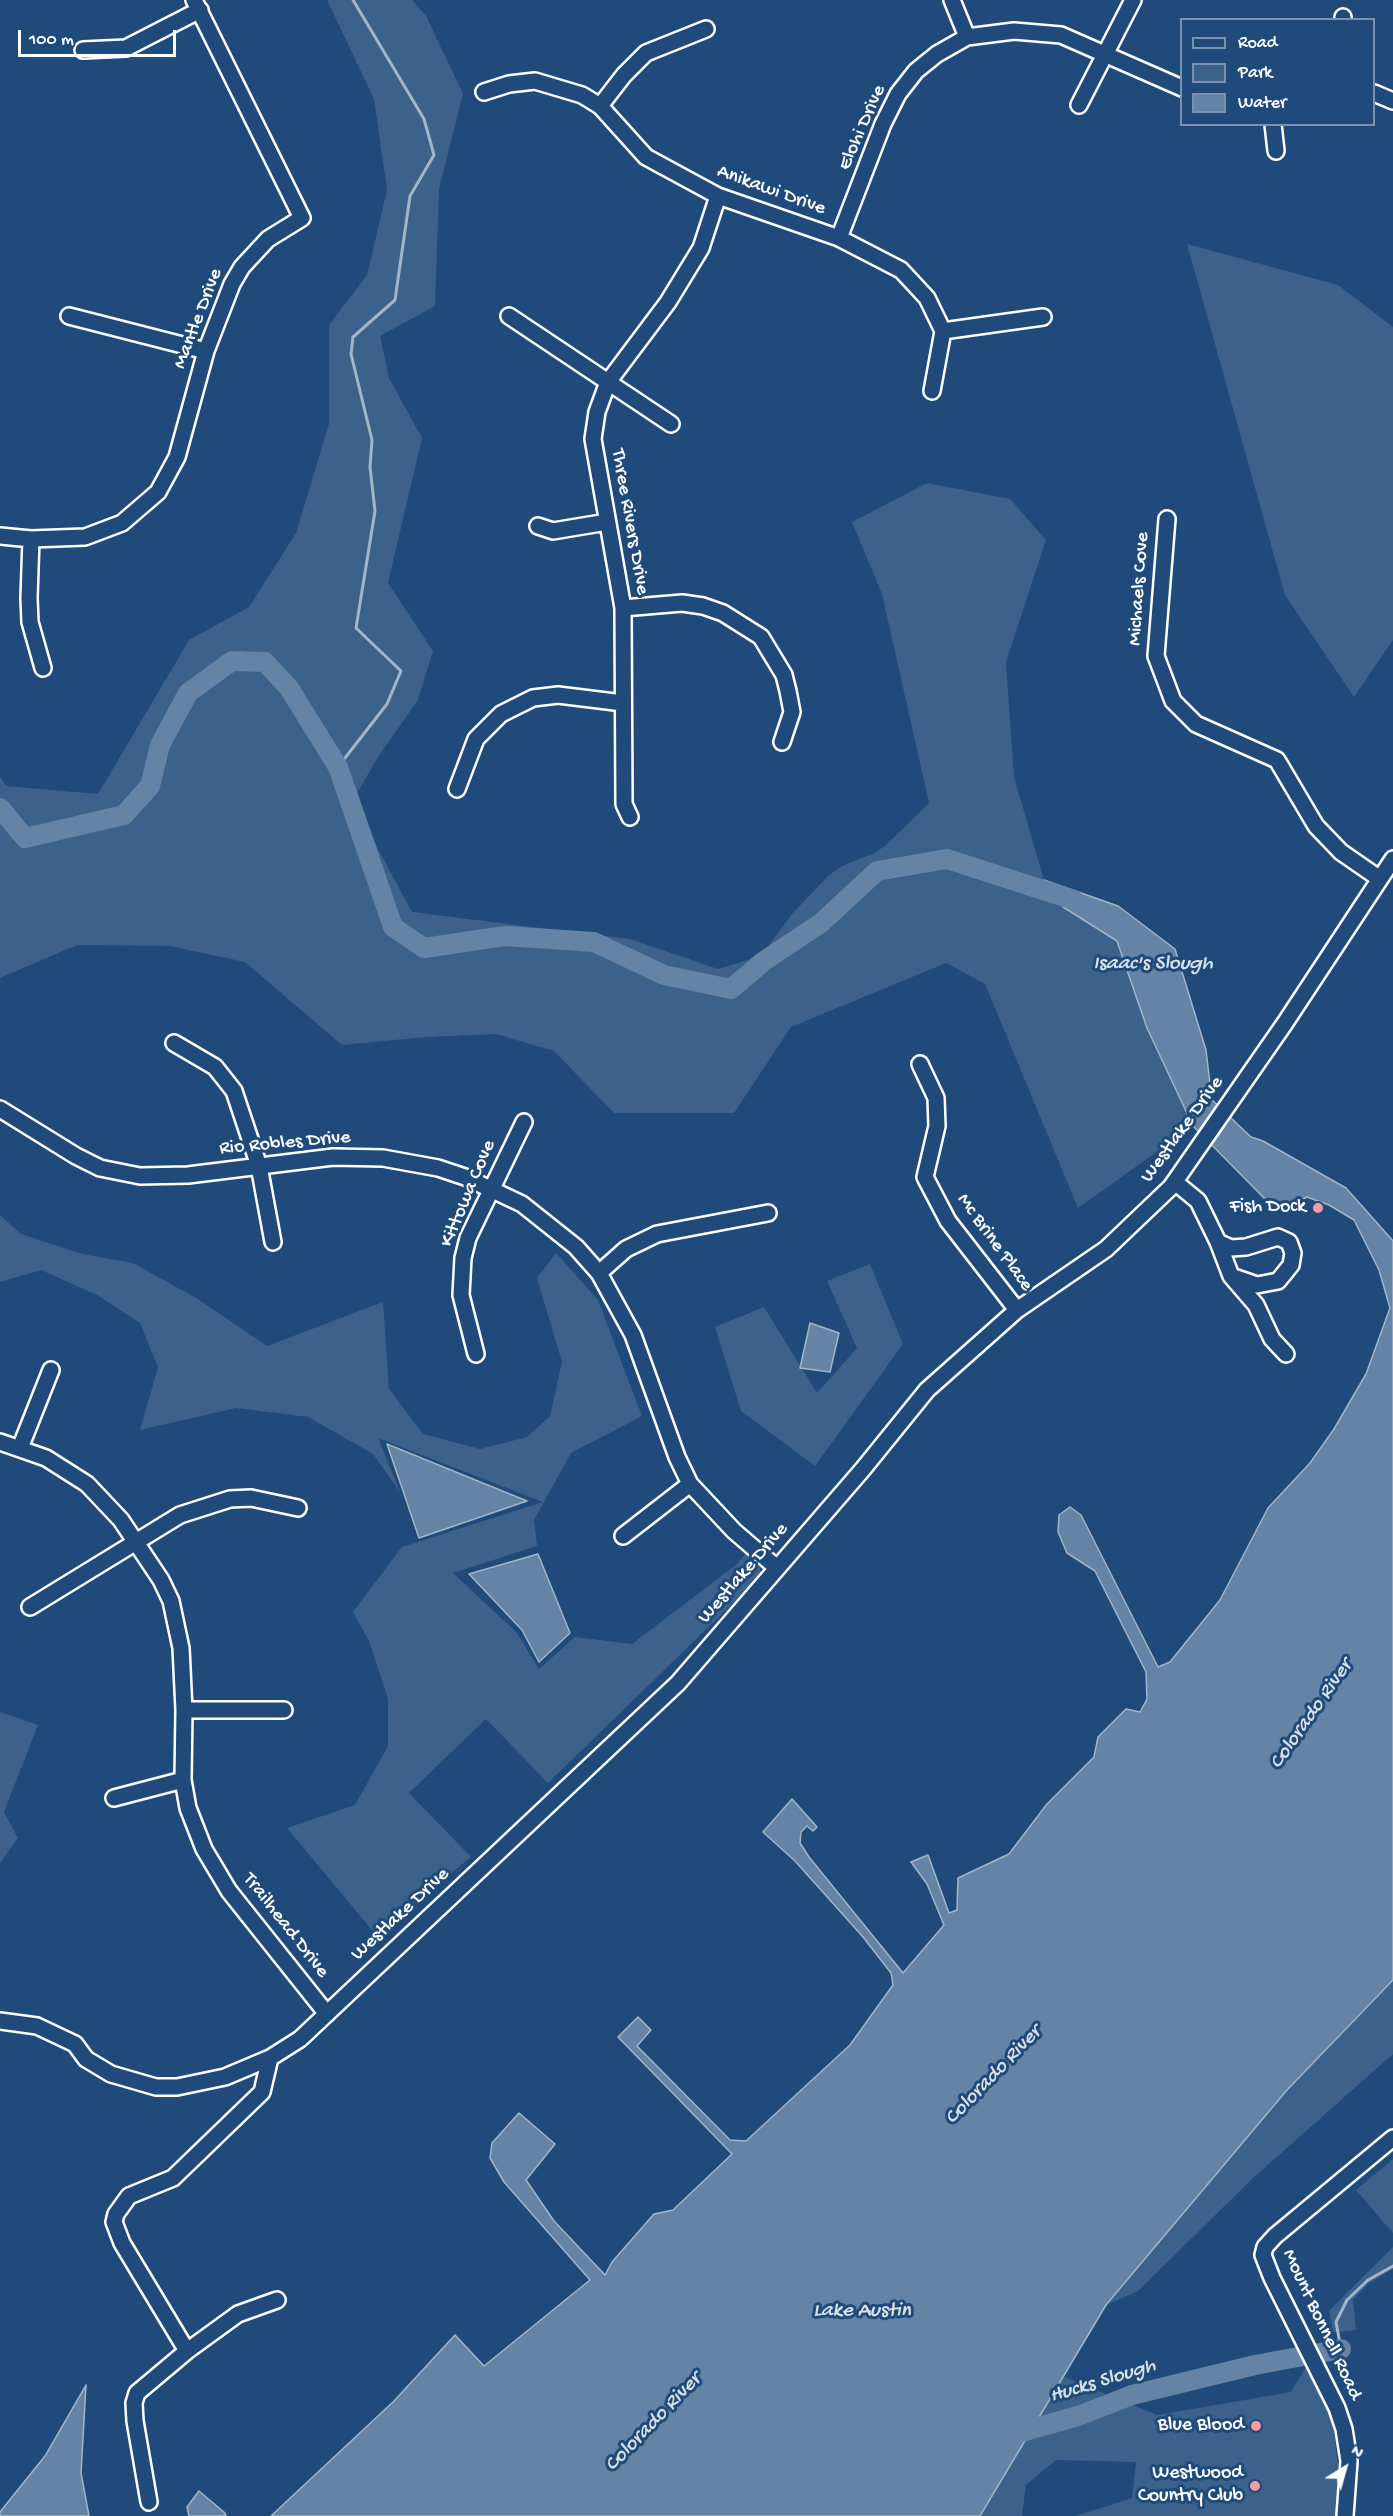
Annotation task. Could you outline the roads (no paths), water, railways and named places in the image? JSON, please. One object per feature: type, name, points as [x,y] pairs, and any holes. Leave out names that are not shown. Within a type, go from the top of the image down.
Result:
[{"type":"street","points":[[952,0],[968,37]]},
{"type":"street","points":[[1079,105],[1133,0]]},
{"type":"street","points":[[83,50],[126,48],[197,5]]},
{"type":"street","name":"Mantle Drive","points":[[0,536],[31,539],[85,537],[122,523],[158,492],[177,457],[206,351],[232,284],[242,267],[268,239],[302,218],[197,5]]},
{"type":"street","points":[[600,106],[624,75],[646,53],[706,29]]},
{"type":"street","name":"Elohi Drive","points":[[839,238],[883,124],[898,94],[916,71],[938,54],[968,37],[1035,31],[1061,35],[1180,87]]},
{"type":"street","name":"Anikawi Drive","points":[[484,92],[509,84],[535,81],[562,87],[600,106],[646,157],[718,196],[839,238],[901,270],[927,298],[943,331]]},
{"type":"street","points":[[1375,93],[1393,101]]},
{"type":"street","points":[[1273,126],[1276,151]]},
{"type":"street","name":"Three Rivers Drive","points":[[630,817],[624,804],[623,608],[593,439],[597,412],[608,381],[668,302],[701,248],[718,196]]},
{"type":"street","points":[[69,316],[206,351]]},
{"type":"street","points":[[509,316],[671,424]]},
{"type":"street","points":[[932,391],[943,331],[1042,316]]},
{"type":"street","name":"Michaels Cove","points":[[1167,519],[1156,656],[1173,701],[1196,723],[1277,760],[1316,826],[1341,852],[1380,879]]},
{"type":"street","points":[[538,526],[553,531],[607,522]]},
{"type":"street","points":[[31,539],[28,598],[30,622],[43,668]]},
{"type":"street","points":[[623,608],[682,603],[703,606],[723,613],[761,638],[784,675],[788,691],[792,712],[782,742]]},
{"type":"street","points":[[457,789],[476,739],[485,727],[501,714],[533,698],[558,695],[622,703]]},
{"type":"street","name":"Westlake Drive","points":[[0,2021],[37,2026],[75,2044],[87,2059],[111,2074],[156,2087],[177,2087],[225,2076],[270,2058],[300,2039],[678,1683],[927,1390],[1017,1310],[1107,1249],[1175,1182],[1393,859]]},
{"type":"street","points":[[174,1043],[215,1067],[234,1091],[259,1166],[273,1242]]},
{"type":"street","name":"Mc Brine Place","points":[[920,1064],[936,1098],[937,1126],[925,1177],[948,1221],[1017,1310]]},
{"type":"street","name":"Rio Robles Drive","points":[[0,1109],[54,1144],[100,1168],[140,1176],[188,1175],[333,1157],[383,1158],[438,1168],[492,1188],[550,1224],[599,1273],[633,1335],[677,1457],[690,1485],[734,1531],[777,1568]]},
{"type":"street","name":"Kittowa Cove","points":[[476,1354],[464,1313],[460,1277],[468,1238],[524,1122]]},
{"type":"street","points":[[1175,1182],[1198,1201],[1231,1276],[1256,1305],[1272,1339],[1286,1354]]},
{"type":"street","points":[[599,1273],[626,1249],[657,1234],[768,1213]]},
{"type":"street","points":[[1218,1242],[1231,1248],[1246,1247],[1278,1237],[1289,1242],[1293,1253],[1291,1265],[1278,1281],[1257,1285],[1231,1276]]},
{"type":"street","points":[[20,1448],[51,1370]]},
{"type":"street","name":"Trailhead Drive","points":[[0,1442],[54,1463],[87,1484],[115,1513],[137,1541],[171,1601],[181,1648],[184,1710],[183,1780],[188,1808],[212,1862],[229,1892],[327,2014]]},
{"type":"street","points":[[623,1536],[690,1485]]},
{"type":"street","points":[[30,1607],[180,1515],[230,1499],[251,1498],[298,1508]]},
{"type":"street","points":[[184,1710],[284,1710]]},
{"type":"street","points":[[114,1798],[183,1780]]},
{"type":"street","points":[[188,2351],[122,2243],[114,2222],[116,2214],[129,2196],[173,2178],[262,2092],[270,2058]]},
{"type":"street","name":"Mount Bonnell Road","points":[[1344,2516],[1348,2446],[1337,2408],[1265,2264],[1265,2247],[1275,2235],[1393,2138]]},
{"type":"street","points":[[149,2502],[134,2403],[137,2392],[147,2382],[238,2314],[277,2300]]},
{"type":"water","name":"Lake Austin","points":[[1044,880],[1118,906],[1175,949],[1206,1050],[1212,1100],[1251,1137],[1263,1141],[1346,1188],[1393,1241],[1393,1980],[1287,2090],[1106,2305],[980,2516],[271,2516],[394,2401],[455,2335],[484,2366],[590,2280],[504,2182],[490,2158],[492,2143],[519,2113],[555,2144],[526,2180],[554,2221],[605,2275],[612,2262],[654,2214],[673,2210],[732,2154],[618,2037],[638,2017],[651,2030],[637,2046],[730,2140],[746,2141],[850,2045],[893,1985],[891,1973],[863,1937],[795,1861],[763,1832],[792,1799],[817,1827],[813,1831],[807,1826],[801,1832],[800,1843],[903,1973],[944,1925],[927,1884],[911,1862],[928,1855],[949,1913],[957,1910],[958,1878],[1009,1854],[1047,1804],[1094,1757],[1098,1737],[1126,1709],[1140,1712],[1147,1699],[1146,1672],[1095,1571],[1067,1553],[1058,1532],[1059,1515],[1070,1507],[1081,1515],[1158,1667],[1170,1662],[1220,1600],[1268,1508],[1310,1463],[1334,1429],[1366,1374],[1390,1308],[1379,1270],[1354,1220],[1329,1205],[1307,1197],[1288,1206],[1265,1199],[1193,1126],[1147,1028],[1117,941],[1063,907]]},
{"type":"water","points":[[810,1323],[839,1333],[830,1372],[800,1368]]},
{"type":"water","points":[[387,1444],[527,1501],[419,1538]]},
{"type":"water","points":[[538,1554],[570,1633],[539,1662],[522,1630],[469,1574]]},
{"type":"water","points":[[86,2385],[81,2473],[89,2516],[0,2516],[0,2512],[45,2456]]},
{"type":"water","points":[[199,2491],[226,2516],[189,2516],[187,2507]]},
{"type":"waterway","points":[[338,767],[387,704],[401,671],[356,628],[375,511],[370,467],[372,440],[351,354],[353,337],[395,300],[410,196],[434,155],[424,119],[353,0]]},
{"type":"waterway","points":[[0,808],[25,838],[124,815],[150,786],[160,745],[188,693],[232,661],[265,662],[289,688],[338,767],[393,927],[424,948],[505,936],[594,942],[664,975],[731,989],[764,961],[821,923],[877,871],[947,859],[1074,900]]},
{"type":"waterway","name":"Hucks Slough","points":[[1341,2349],[1336,2322],[1347,2300],[1368,2280],[1393,2266]]},
{"type":"waterway","name":"Hucks Slough","points":[[1005,2434],[1014,2434],[1078,2416],[1132,2395],[1255,2365],[1341,2349]]},
{"type":"place","name":"Fish Dock","points":[[1318,1208]]},
{"type":"place","name":"Blue Blood","points":[[1256,2426]]},
{"type":"place","name":"Westwood Country Club","points":[[1255,2486]]},
{"type":"water label","name":"Isaac's Slough","points":[[1153,965]]},
{"type":"water label","name":"Colorado River","points":[[1312,1715]]},
{"type":"water label","name":"Colorado River","points":[[994,2076]]},
{"type":"water label","name":"Colorado River","points":[[654,2423]]}]
